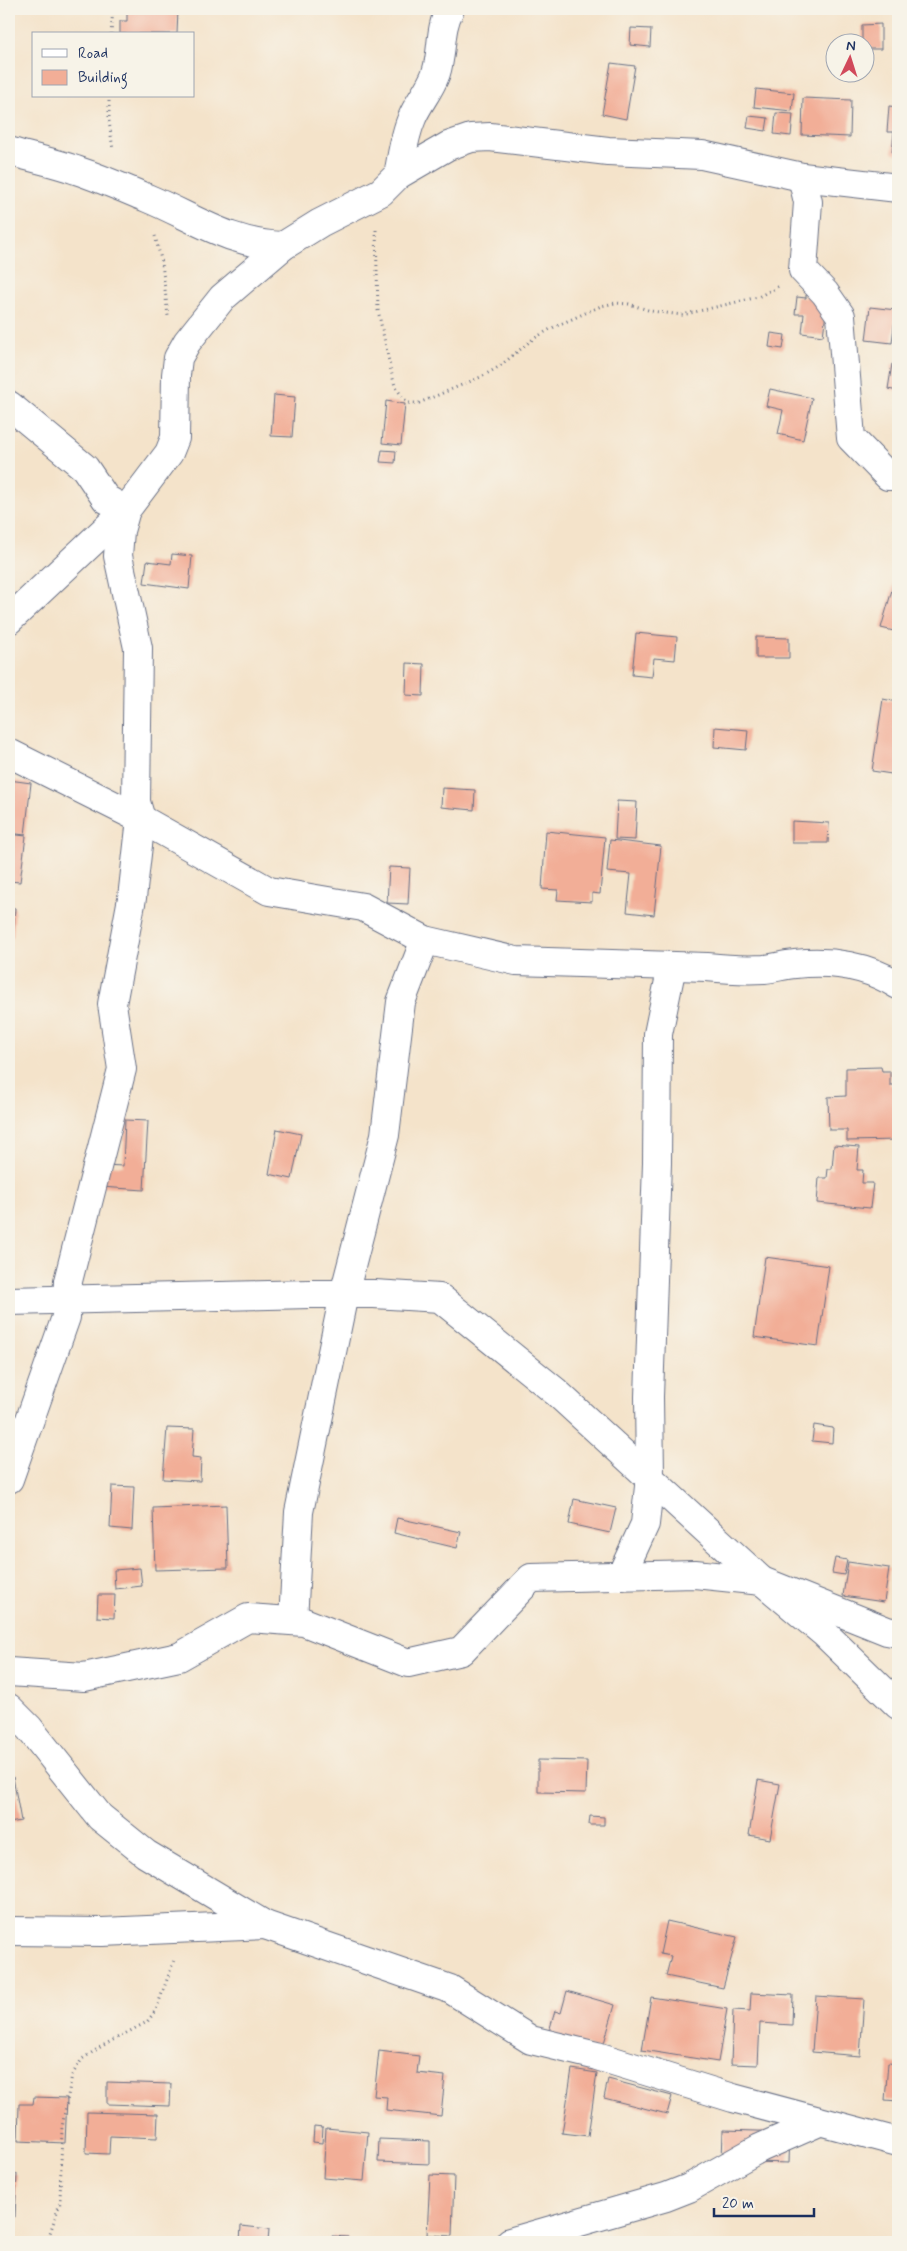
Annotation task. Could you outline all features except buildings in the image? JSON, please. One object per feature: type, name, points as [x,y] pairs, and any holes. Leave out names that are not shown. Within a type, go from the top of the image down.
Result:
[{"type":"street","points":[[390,184],[412,116],[432,83],[436,71],[441,32],[450,9]]},
{"type":"street","points":[[9,620],[126,510],[169,453],[175,438],[178,358],[187,342],[222,298],[283,246],[390,184],[448,146],[471,138],[490,137],[608,150],[702,155],[802,177],[898,188]]},
{"type":"street","points":[[9,151],[75,169],[206,227],[239,239],[262,245],[283,246]]},
{"type":"street","points":[[802,177],[808,202],[803,265],[805,273],[825,293],[841,316],[851,438],[888,476],[898,476]]},
{"type":"street","points":[[9,405],[85,468],[106,499],[126,510]]},
{"type":"street","points":[[9,1479],[66,1317],[68,1281],[122,1069],[112,1004],[132,898],[141,819],[136,802],[138,648],[118,556],[120,531],[126,510]]},
{"type":"street","points":[[9,753],[141,819],[269,891],[363,907],[425,940],[516,961],[735,970],[765,969],[796,964],[850,965],[880,974],[898,985]]},
{"type":"street","points":[[293,1621],[299,1512],[344,1294],[385,1135],[401,1002],[425,940]]},
{"type":"street","points":[[621,1576],[645,1524],[650,1477],[649,1397],[657,1163],[658,1034],[672,966]]},
{"type":"street","points":[[9,1301],[344,1294],[440,1298],[556,1392],[762,1580],[824,1632],[898,1705]]},
{"type":"street","points":[[9,1672],[84,1677],[179,1657],[248,1618],[304,1622],[408,1663],[461,1652],[531,1578],[695,1574],[762,1580],[887,1631],[898,1633]]},
{"type":"street","points":[[9,1708],[30,1728],[100,1817],[146,1854],[265,1925],[450,1989],[530,2040],[596,2056],[819,2122],[898,2142]]},
{"type":"street","points":[[9,1931],[102,1932],[265,1925]]},
{"type":"street","points":[[510,2242],[666,2197],[689,2188],[760,2148],[819,2122]]},
{"type":"path","points":[[111,32],[113,9]]},
{"type":"path","points":[[109,98],[110,138],[114,154],[130,192],[156,238],[162,263],[168,318]]},
{"type":"path","points":[[390,184],[376,229],[378,310],[395,386],[402,398],[409,402],[419,403],[483,376],[500,366],[533,339],[554,327],[601,306],[615,303],[629,304],[651,311],[682,315],[758,297],[805,273]]},
{"type":"path","points":[[47,2242],[60,2203],[62,2127],[72,2075],[82,2059],[147,2022],[156,2010],[175,1957],[190,1928]]}]
